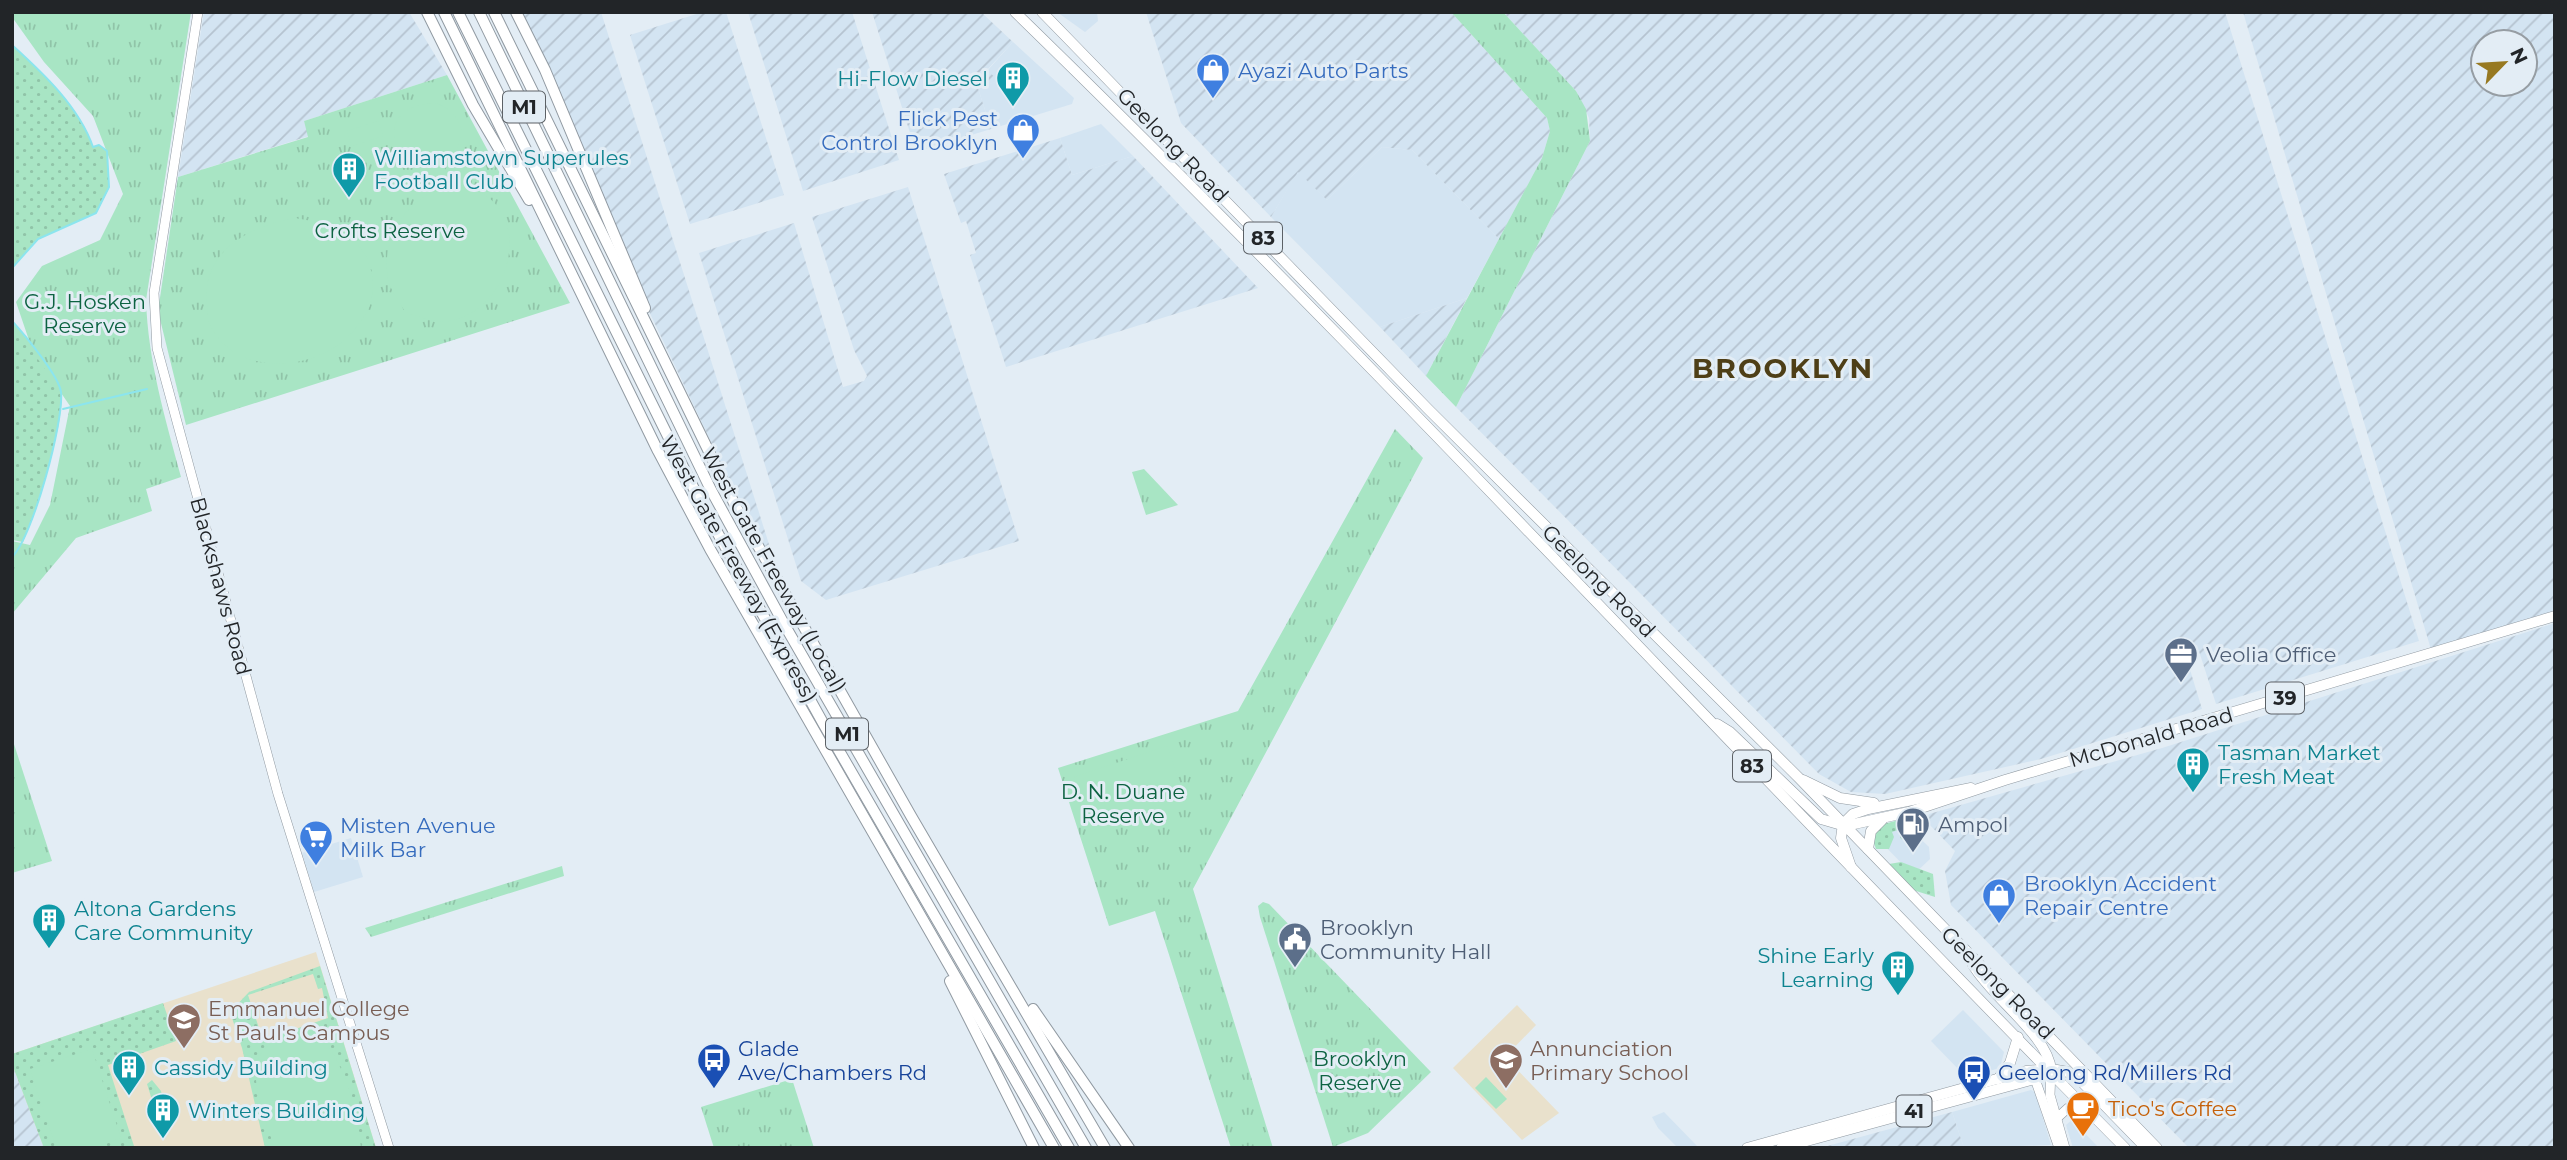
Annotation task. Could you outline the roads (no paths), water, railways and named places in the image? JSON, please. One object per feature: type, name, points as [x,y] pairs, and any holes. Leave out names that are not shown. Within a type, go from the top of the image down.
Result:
[{"type":"highway","points":[[426,12],[473,105],[550,231]]},
{"type":"highway","name":"M1","points":[[444,12],[691,514],[1054,1148]]},
{"type":"highway","name":"West Gate Freeway (Express)","points":[[458,12],[701,503],[829,734],[1069,1148]]},
{"type":"highway","name":"West Gate Freeway (Express)","points":[[479,12],[623,313],[727,521],[1086,1148]]},
{"type":"highway","name":"West Gate Freeway (Local)","points":[[494,12],[717,469],[904,804],[1105,1148]]},
{"type":"highway","points":[[516,12],[545,70],[626,267],[717,469]]},
{"type":"highway","points":[[860,812],[888,874],[950,980],[1034,1148]]},
{"type":"highway","points":[[988,947],[1129,1148]]},
{"type":"main road","name":"Blackshaws Road","points":[[198,12],[154,293],[157,348],[278,793],[389,1148]]},
{"type":"main road","name":"Geelong Road","points":[[1015,12],[1652,660],[1852,871],[2051,1069],[2125,1148]]},
{"type":"main road","name":"Geelong Road","points":[[1042,12],[1428,409],[1664,647],[1799,778],[2157,1148]]},
{"type":"main road","points":[[1102,98],[1114,84]]},
{"type":"main road","name":"McDonald Road","points":[[1844,825],[1909,812],[2555,616]]},
{"type":"main road","points":[[1652,660],[1664,647]]},
{"type":"main road","points":[[1707,719],[1730,732],[1821,819],[1844,825],[1841,838],[1852,871]]},
{"type":"main road","name":"39","points":[[1799,778],[1840,798],[1884,804]]},
{"type":"main road","name":"McDonald Road","points":[[1844,825],[1854,813],[1884,804],[1989,786]]},
{"type":"main road","points":[[1905,799],[1909,812]]},
{"type":"main road","points":[[1868,849],[1871,831],[1885,818]]},
{"type":"main road","points":[[1966,952],[1988,989],[2042,1043],[2049,1056],[2050,1095],[2057,1118],[2059,1148]]},
{"type":"main road","points":[[1999,1084],[2013,1057],[2018,1037]]},
{"type":"main road","points":[[1999,1084],[2030,1070],[2051,1069],[2068,1072],[2080,1080],[2146,1148]]},
{"type":"main road","name":"41","points":[[1747,1148],[1999,1084],[2035,1079],[2051,1069]]},
{"type":"main road","points":[[2035,1079],[2065,1148]]},
{"type":"main road","name":"41","points":[[1781,1148],[1999,1084]]},
{"type":"main road","points":[[2057,1118],[2066,1109],[2090,1110]]},
{"type":"waterway","points":[[12,45],[48,79],[70,105],[93,147],[99,145],[107,151],[109,187],[96,213],[38,239],[12,268]]},
{"type":"waterway","points":[[12,321],[48,366],[61,392],[58,427],[38,504],[12,557]]},
{"type":"waterway","points":[[63,409],[147,389]]},
{"type":"place","name":"Ayazi Auto Parts","points":[[1213,100]]},
{"type":"place","name":"Hi-Flow Diesel","points":[[1013,108]]},
{"type":"place","name":"Flick Pest Control Brooklyn","points":[[1023,160]]},
{"type":"place","name":"Williamstown Superules Football Club","points":[[349,199]]},
{"type":"place","name":"Veolia Office","points":[[2181,684]]},
{"type":"place","name":"Tasman Market Fresh Meat","points":[[2193,794]]},
{"type":"place","name":"Ampol","points":[[1913,854]]},
{"type":"place","name":"Misten Avenue Milk Bar","points":[[316,867]]},
{"type":"place","name":"Brooklyn Accident Repair Centre","points":[[1999,925]]},
{"type":"place","name":"Altona Gardens Care Community","points":[[49,950]]},
{"type":"place","name":"Brooklyn Community Hall","points":[[1295,969]]},
{"type":"place","name":"Shine Early Learning","points":[[1898,997]]},
{"type":"place","name":"Emmanuel College St Paul's Campus","points":[[184,1050]]},
{"type":"place","name":"Glade Ave/Chambers Rd","points":[[714,1090]]},
{"type":"place","name":"Annunciation Primary School","points":[[1506,1090]]},
{"type":"place","name":"Cassidy Building","points":[[129,1097]]},
{"type":"place","name":"Geelong Rd/Millers Rd","points":[[1974,1102]]},
{"type":"place","name":"Tico's Coffee","points":[[2083,1138]]},
{"type":"place","name":"Winters Building","points":[[163,1140]]},
{"type":"district","name":"BROOKLYN","points":[[1783,368]]},
{"type":"park label","name":"Crofts Reserve","points":[[390,230]]},
{"type":"park label","name":"G.J. Hosken Reserve","points":[[85,313]]},
{"type":"park label","name":"D. N. Duane Reserve","points":[[1123,803]]},
{"type":"park label","name":"Brooklyn Reserve","points":[[1360,1070]]}]
